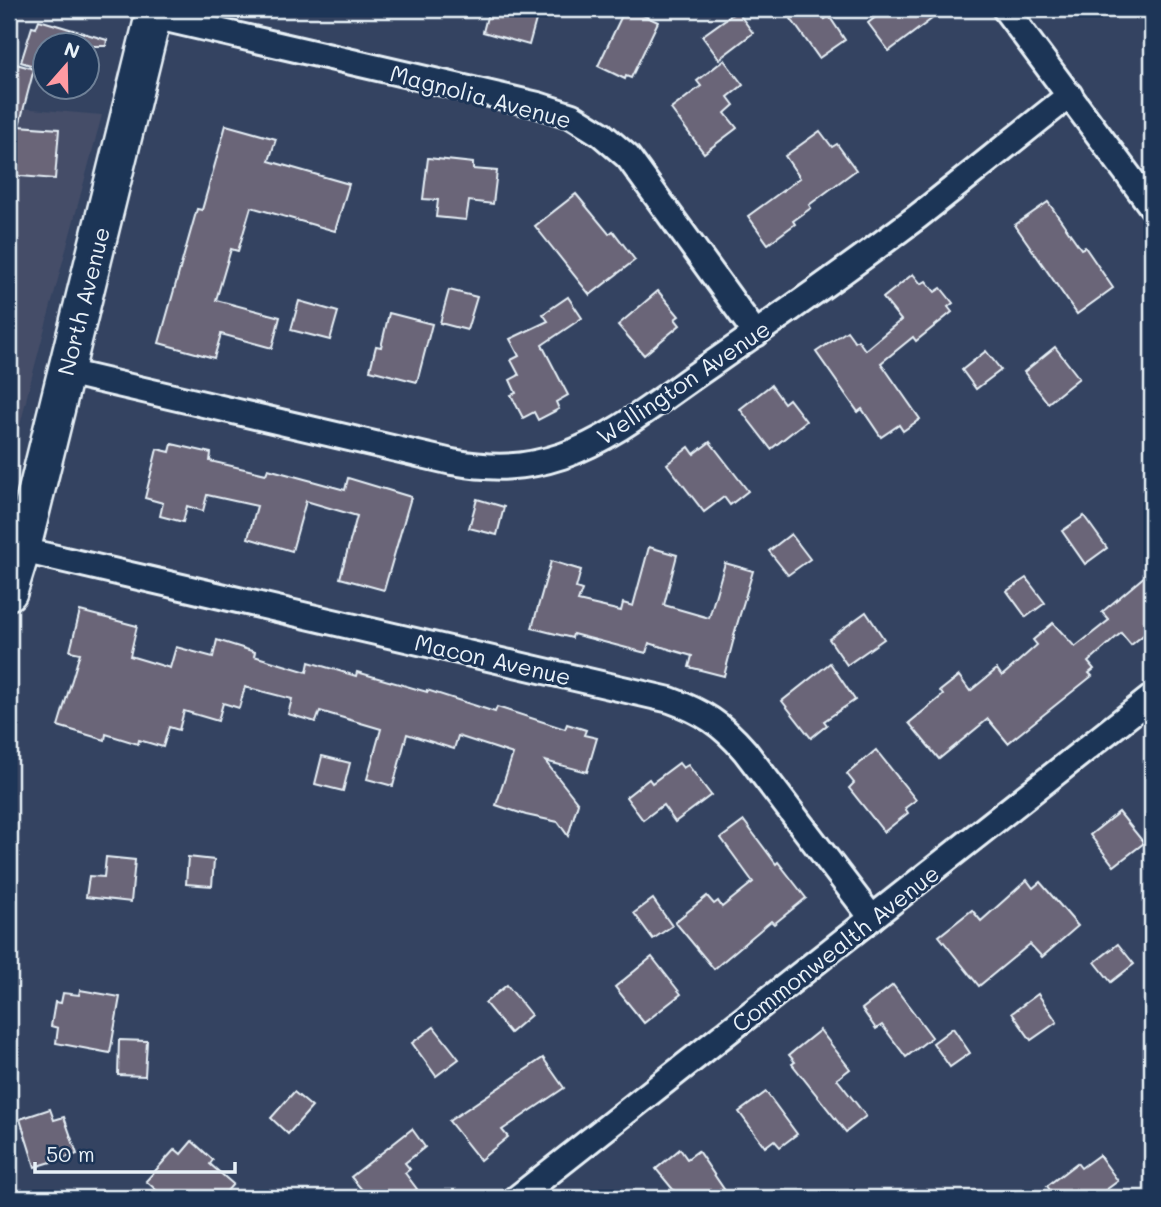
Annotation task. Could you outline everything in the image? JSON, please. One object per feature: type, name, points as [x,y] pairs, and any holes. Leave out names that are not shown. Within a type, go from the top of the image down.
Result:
[{"type":"main road","name":"North Avenue","points":[[9,592],[22,550],[154,12]]},
{"type":"street","points":[[1005,9],[1152,207]]},
{"type":"street","name":"Magnolia Avenue","points":[[154,12],[538,105],[572,116],[601,134],[628,157],[756,334]]},
{"type":"street","name":"Wellington Avenue","points":[[66,372],[453,462],[491,467],[528,465],[564,455],[598,440],[756,334],[915,218],[1070,95]]},
{"type":"street","name":"Macon Avenue","points":[[22,550],[670,699],[692,708],[730,733],[872,918]]},
{"type":"street","name":"Commonwealth Avenue","points":[[517,1198],[1152,697]]},
{"type":"shaded area","points":[[9,107],[102,115],[9,472]]},
{"type":"building","points":[[489,9],[539,9],[529,45],[483,32]]},
{"type":"building","points":[[625,9],[658,22],[631,78],[626,76],[625,79],[598,66]]},
{"type":"building","points":[[784,9],[818,9],[825,19],[829,16],[845,40],[819,58]]},
{"type":"building","points":[[886,9],[945,9],[889,51],[868,23]]},
{"type":"building","points":[[737,11],[753,33],[719,59],[702,36]]},
{"type":"building","points":[[39,20],[80,32],[32,32],[32,66],[21,62],[32,27],[36,28]]},
{"type":"building","points":[[102,39],[107,40],[106,46],[102,46]]},
{"type":"building","points":[[724,60],[743,85],[728,97],[734,105],[725,113],[737,128],[704,153],[671,109],[701,86],[697,81]]},
{"type":"building","points":[[9,62],[32,68],[19,126],[59,129],[55,179],[9,175]]},
{"type":"building","points":[[226,125],[276,139],[269,161],[349,184],[335,231],[251,207],[238,251],[231,249],[216,300],[280,317],[272,348],[221,334],[214,358],[159,343],[197,209],[202,210]]},
{"type":"building","points":[[820,131],[832,147],[837,144],[856,170],[809,205],[811,208],[793,221],[795,224],[768,244],[748,216],[800,178],[785,156]]},
{"type":"building","points":[[428,158],[473,163],[473,169],[497,171],[493,204],[469,201],[466,220],[436,217],[438,200],[423,199]]},
{"type":"building","points":[[576,194],[609,234],[613,231],[635,260],[590,295],[535,226]]},
{"type":"building","points":[[1048,202],[1081,249],[1085,247],[1113,288],[1077,314],[1015,225]]},
{"type":"building","points":[[913,274],[921,284],[926,281],[935,292],[941,288],[953,303],[948,307],[952,312],[916,341],[913,337],[881,363],[920,419],[903,431],[899,425],[881,437],[862,409],[858,412],[816,352],[847,331],[865,350],[901,320],[883,298]]},
{"type":"building","points":[[449,290],[477,297],[467,330],[440,323]]},
{"type":"building","points":[[658,291],[679,316],[675,319],[680,325],[644,355],[618,325]]},
{"type":"building","points":[[568,297],[582,318],[542,345],[568,395],[556,402],[559,409],[538,420],[534,412],[523,418],[511,395],[516,393],[510,380],[519,375],[511,360],[519,356],[510,339],[548,321],[543,314]]},
{"type":"building","points":[[299,301],[338,312],[330,340],[291,330]]},
{"type":"building","points":[[389,313],[432,324],[417,382],[370,370],[376,346],[381,347]]},
{"type":"building","points":[[1055,347],[1079,378],[1048,403],[1024,372]]},
{"type":"building","points":[[986,351],[1001,370],[976,389],[962,370]]},
{"type":"building","points":[[771,385],[784,403],[789,399],[806,421],[771,449],[740,409]]},
{"type":"building","points":[[710,442],[748,491],[730,505],[724,497],[704,512],[667,464],[689,447],[694,454]]},
{"type":"building","points":[[172,444],[211,453],[210,461],[266,474],[268,469],[345,490],[348,478],[411,497],[384,590],[340,578],[357,516],[306,501],[292,551],[248,538],[257,506],[207,495],[203,511],[187,506],[183,522],[160,516],[163,503],[145,498],[157,449],[170,452]]},
{"type":"building","points":[[477,499],[504,507],[497,535],[469,528]]},
{"type":"building","points":[[1084,516],[1107,548],[1085,564],[1062,531]]},
{"type":"building","points":[[791,534],[810,559],[788,575],[769,551]]},
{"type":"building","points":[[649,547],[677,555],[664,605],[709,618],[725,563],[753,571],[724,676],[689,667],[692,656],[649,643],[646,653],[573,634],[572,638],[532,628],[551,561],[581,570],[576,588],[582,590],[578,601],[621,611],[623,603],[633,606]]},
{"type":"building","points":[[1152,570],[1152,628],[1131,645],[1121,633],[1088,662],[1094,669],[1089,673],[1092,676],[1008,743],[988,719],[939,759],[909,723],[943,695],[940,691],[959,676],[970,691],[997,669],[1002,676],[1037,645],[1033,640],[1053,623],[1075,647],[1109,620],[1102,612]]},
{"type":"building","points":[[1026,578],[1045,603],[1026,617],[1007,591]]},
{"type":"building","points":[[80,611],[137,626],[130,656],[170,668],[176,647],[213,657],[217,640],[255,652],[254,656],[307,672],[309,662],[356,676],[357,672],[427,690],[495,712],[497,707],[565,729],[567,724],[586,730],[584,735],[597,738],[587,772],[545,761],[578,803],[568,836],[558,822],[496,805],[513,754],[458,736],[454,749],[407,734],[393,786],[367,779],[381,729],[320,711],[316,722],[288,714],[292,699],[245,687],[239,708],[223,703],[218,721],[184,711],[179,730],[169,727],[163,747],[139,740],[138,744],[106,734],[105,740],[58,726],[80,653],[70,651]]},
{"type":"building","points":[[866,612],[884,639],[847,665],[829,639]]},
{"type":"building","points":[[830,663],[855,700],[824,721],[827,725],[811,738],[782,701]]},
{"type":"building","points":[[876,750],[916,800],[905,808],[908,813],[884,832],[849,788],[854,783],[847,774]]},
{"type":"building","points":[[322,756],[350,763],[343,791],[315,784]]},
{"type":"building","points":[[679,763],[683,768],[688,765],[711,795],[675,822],[663,805],[643,820],[626,797],[649,779],[652,783]]},
{"type":"building","points":[[1119,812],[1144,843],[1114,866],[1090,835]]},
{"type":"building","points":[[744,821],[806,898],[774,924],[771,921],[714,969],[675,922],[707,896],[714,904],[718,901],[722,907],[753,882],[721,838]]},
{"type":"building","points":[[106,857],[135,860],[131,902],[86,897],[89,876],[104,877]]},
{"type":"building","points":[[188,857],[214,860],[212,886],[186,884]]},
{"type":"building","points":[[1027,880],[1033,888],[1040,882],[1078,926],[1042,957],[1030,944],[979,986],[939,936],[972,910],[981,921]]},
{"type":"building","points":[[653,899],[672,926],[653,939],[634,913]]},
{"type":"building","points":[[1118,944],[1134,964],[1111,982],[1095,962]]},
{"type":"building","points":[[652,957],[681,994],[644,1023],[615,987]]},
{"type":"building","points":[[507,985],[531,1015],[510,1033],[485,1003]]},
{"type":"building","points":[[893,985],[932,1037],[906,1057],[882,1025],[876,1029],[862,1009]]},
{"type":"building","points":[[80,990],[120,997],[110,1053],[56,1043],[58,1028],[51,1026],[55,1002],[61,1003],[63,993],[79,995]]},
{"type":"building","points":[[1038,994],[1057,1022],[1031,1040],[1012,1013]]},
{"type":"building","points":[[434,1027],[459,1059],[436,1076],[412,1043]]},
{"type":"building","points":[[953,1028],[970,1053],[950,1067],[933,1043]]},
{"type":"building","points":[[820,1030],[850,1069],[837,1079],[866,1116],[846,1132],[792,1064],[795,1062],[789,1055]]},
{"type":"building","points":[[119,1040],[147,1041],[145,1076],[118,1075]]},
{"type":"building","points":[[543,1058],[564,1088],[502,1130],[508,1137],[480,1160],[449,1121]]},
{"type":"building","points":[[294,1092],[312,1107],[288,1134],[271,1118]]},
{"type":"building","points":[[766,1092],[797,1134],[780,1147],[774,1140],[765,1147],[739,1112]]},
{"type":"building","points":[[50,1109],[54,1120],[64,1117],[77,1154],[35,1167],[20,1119]]},
{"type":"building","points":[[412,1129],[425,1147],[405,1163],[410,1169],[405,1173],[417,1189],[406,1198],[369,1198],[351,1177]]},
{"type":"building","points":[[192,1141],[213,1160],[210,1164],[233,1184],[221,1198],[165,1198],[146,1181],[175,1149],[181,1154]]},
{"type":"building","points":[[680,1149],[687,1159],[698,1151],[730,1198],[680,1198],[656,1169]]},
{"type":"building","points":[[1099,1155],[1118,1181],[1095,1198],[1056,1198],[1047,1186],[1077,1163],[1081,1168]]}]
